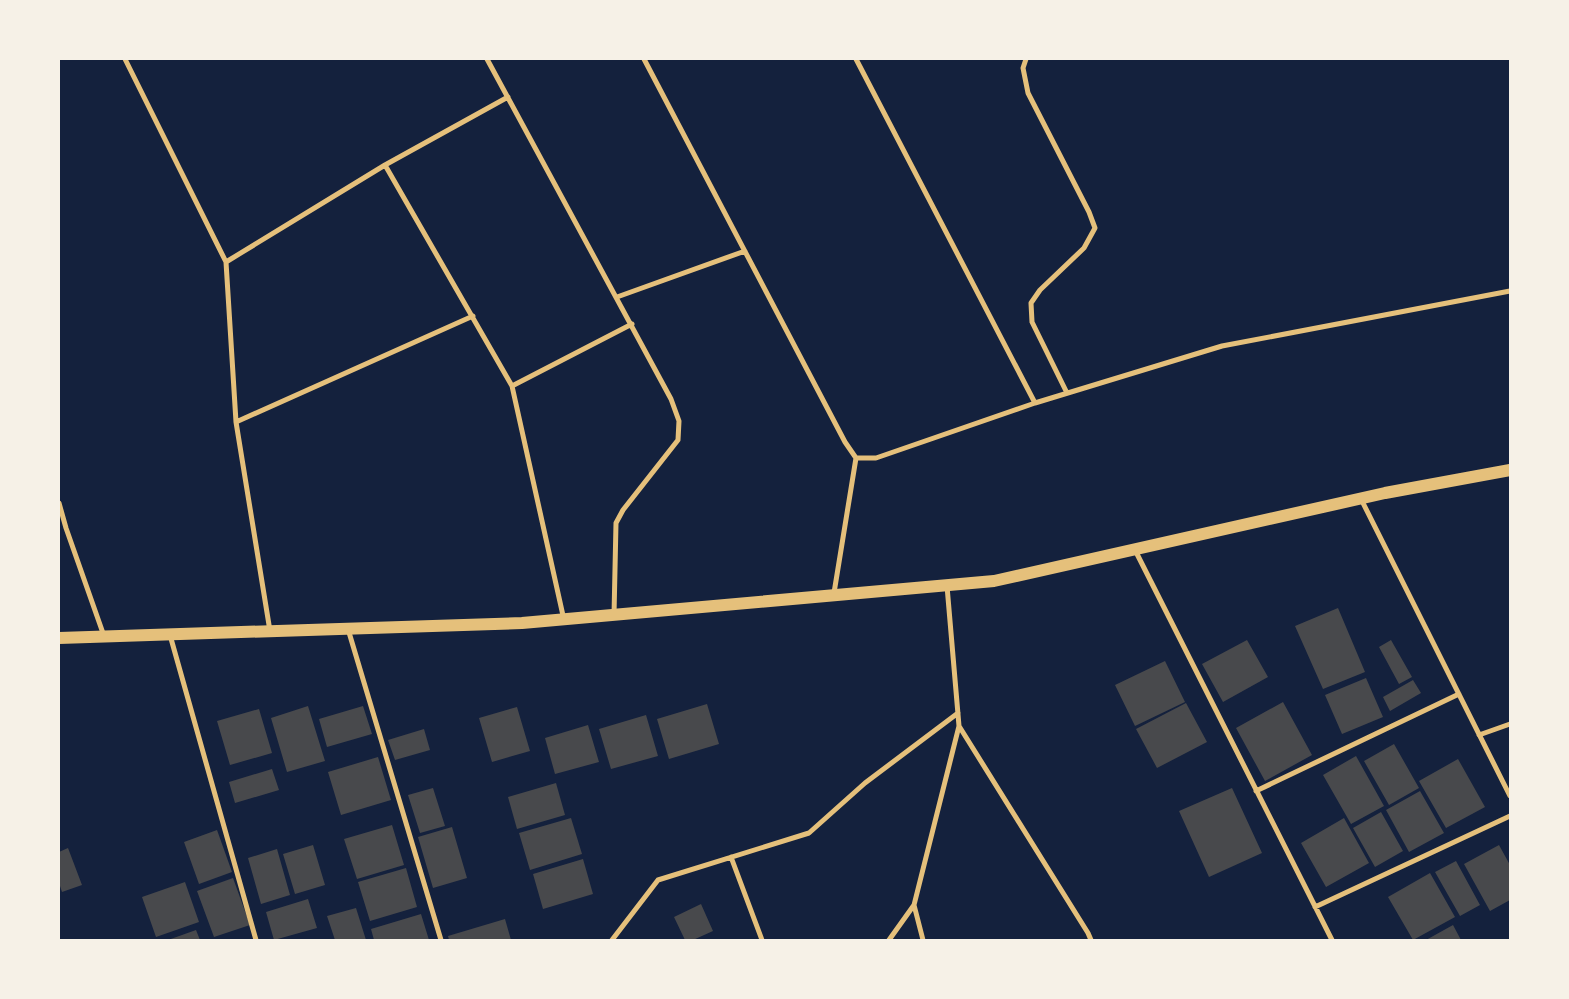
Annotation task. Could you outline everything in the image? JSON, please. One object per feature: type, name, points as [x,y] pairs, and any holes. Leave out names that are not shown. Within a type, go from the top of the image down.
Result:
[{"type":"main road","points":[[59,638],[522,623],[994,581],[1361,498],[1510,470]]},
{"type":"street","points":[[125,59],[226,262],[236,422],[270,631]]},
{"type":"street","points":[[487,59],[632,324],[671,399],[679,421],[678,440],[623,510],[616,523],[614,615]]},
{"type":"street","points":[[644,59],[845,442],[856,458],[834,595]]},
{"type":"street","points":[[856,59],[1036,402]]},
{"type":"street","points":[[1026,59],[1023,68],[1028,93],[1089,212],[1094,228],[1084,248],[1040,290],[1031,303],[1032,322],[1067,393]]},
{"type":"street","points":[[226,262],[385,165],[508,97]]},
{"type":"street","points":[[385,165],[512,386],[564,620]]},
{"type":"street","points":[[617,297],[745,251]]},
{"type":"street","points":[[856,458],[876,458],[1036,402],[1222,346],[1510,290]]},
{"type":"street","points":[[236,422],[473,316]]},
{"type":"street","points":[[512,386],[632,324]]},
{"type":"street","points":[[1361,498],[1510,796]]},
{"type":"street","points":[[59,503],[66,528],[105,636]]},
{"type":"street","points":[[1134,550],[1332,940]]},
{"type":"street","points":[[889,940],[914,905],[959,726],[947,586]]},
{"type":"street","points":[[348,628],[441,940]]},
{"type":"street","points":[[170,634],[256,940]]},
{"type":"street","points":[[1256,791],[1459,694]]},
{"type":"street","points":[[612,940],[658,880],[809,833],[865,783],[958,712]]},
{"type":"street","points":[[1479,735],[1510,724]]},
{"type":"street","points":[[959,726],[1091,940]]},
{"type":"street","points":[[1315,907],[1510,816]]},
{"type":"street","points":[[731,857],[762,940]]},
{"type":"street","points":[[914,905],[923,940]]},
{"type":"building","points":[[1338,608],[1365,672],[1323,689],[1295,626]]},
{"type":"building","points":[[1247,640],[1268,677],[1223,702],[1202,664]]},
{"type":"building","points":[[1391,640],[1412,677],[1399,684],[1379,647]]},
{"type":"building","points":[[1165,661],[1185,702],[1135,726],[1115,685]]},
{"type":"building","points":[[1366,678],[1383,717],[1342,734],[1325,695]]},
{"type":"building","points":[[1413,680],[1421,693],[1390,711],[1383,697]]},
{"type":"building","points":[[1283,702],[1312,755],[1265,781],[1236,728]]},
{"type":"building","points":[[1186,703],[1207,742],[1157,768],[1136,729]]},
{"type":"building","points":[[707,704],[719,744],[669,759],[657,719]]},
{"type":"building","points":[[308,706],[325,761],[287,772],[271,718]]},
{"type":"building","points":[[363,706],[372,734],[327,747],[319,719]]},
{"type":"building","points":[[517,707],[530,751],[492,762],[479,718]]},
{"type":"building","points":[[259,709],[272,753],[230,765],[217,721]]},
{"type":"building","points":[[646,715],[658,756],[611,769],[599,729]]},
{"type":"building","points":[[588,725],[599,762],[555,774],[545,738]]},
{"type":"building","points":[[424,729],[430,750],[395,760],[388,740]]},
{"type":"building","points":[[1394,744],[1419,788],[1389,805],[1364,761]]},
{"type":"building","points":[[1356,756],[1384,806],[1351,824],[1323,775]]},
{"type":"building","points":[[378,757],[391,800],[341,815],[328,772]]},
{"type":"building","points":[[1458,759],[1485,807],[1446,828],[1419,781]]},
{"type":"building","points":[[272,769],[279,790],[235,803],[229,782]]},
{"type":"building","points":[[556,783],[565,815],[517,829],[508,797]]},
{"type":"building","points":[[433,788],[445,826],[420,833],[408,795]]},
{"type":"building","points":[[1232,788],[1262,853],[1209,877],[1179,811]]},
{"type":"building","points":[[1420,791],[1444,833],[1409,852],[1386,810]]},
{"type":"building","points":[[1381,812],[1403,851],[1375,867],[1353,828]]},
{"type":"building","points":[[571,818],[582,854],[530,870],[519,833]]},
{"type":"building","points":[[1344,818],[1369,863],[1326,887],[1301,843]]},
{"type":"building","points":[[392,825],[404,865],[357,879],[344,839]]},
{"type":"building","points":[[452,827],[467,878],[433,888],[418,837]]},
{"type":"building","points":[[217,830],[232,872],[199,884],[184,842]]},
{"type":"building","points":[[313,845],[325,885],[295,894],[283,854]]},
{"type":"building","points":[[1499,845],[1510,865],[1510,900],[1490,911],[1464,864]]},
{"type":"building","points":[[68,848],[82,885],[62,892],[59,883],[59,852]]},
{"type":"building","points":[[277,849],[290,895],[261,904],[248,858]]},
{"type":"building","points":[[583,859],[593,894],[543,909],[533,874]]},
{"type":"building","points":[[1456,861],[1480,905],[1460,916],[1435,872]]},
{"type":"building","points":[[406,868],[417,907],[370,921],[358,882]]},
{"type":"building","points":[[1430,873],[1455,917],[1413,940],[1388,897]]},
{"type":"building","points":[[233,878],[250,925],[214,937],[197,891]]},
{"type":"building","points":[[185,882],[199,922],[156,937],[142,897]]},
{"type":"building","points":[[308,899],[317,928],[274,940],[266,912]]},
{"type":"building","points":[[701,904],[713,931],[693,940],[685,940],[674,917]]},
{"type":"building","points":[[356,908],[366,940],[335,940],[327,916]]},
{"type":"building","points":[[421,914],[429,940],[374,940],[371,929]]},
{"type":"building","points":[[505,919],[511,940],[449,940],[448,936]]},
{"type":"building","points":[[1453,925],[1461,940],[1426,940]]},
{"type":"building","points":[[196,930],[200,940],[168,940]]}]
